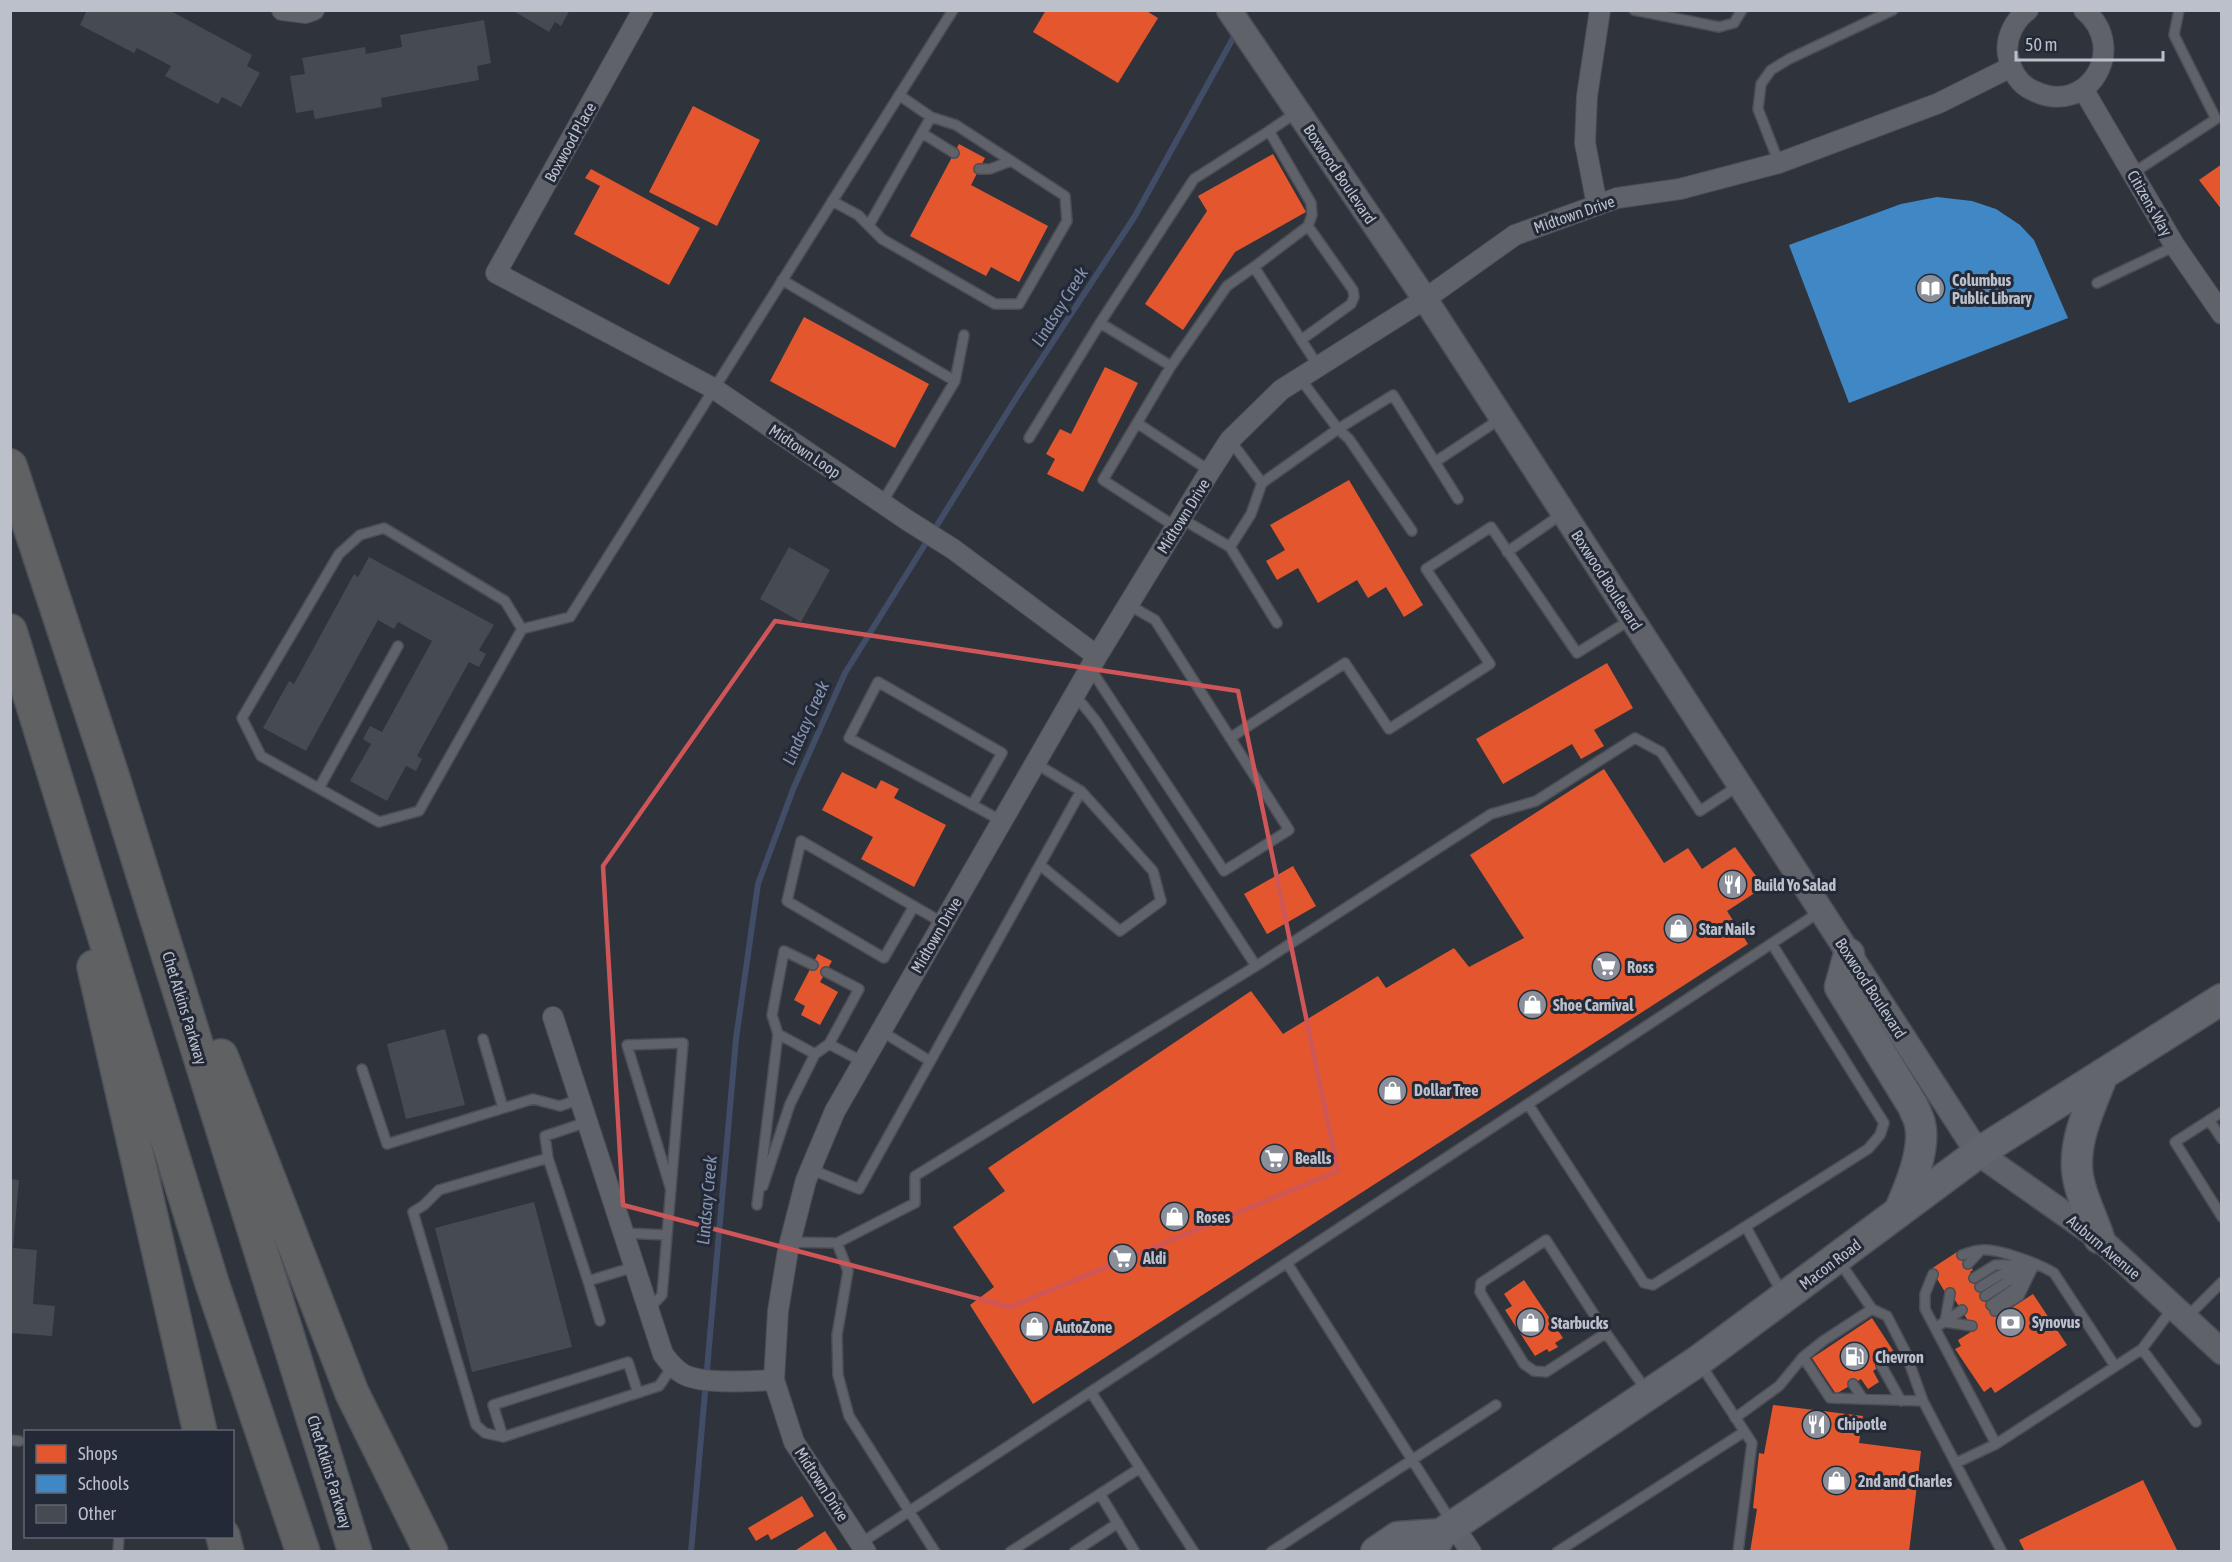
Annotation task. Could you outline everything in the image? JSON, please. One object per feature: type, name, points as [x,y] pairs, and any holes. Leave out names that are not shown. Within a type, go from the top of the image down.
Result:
[{"type":"highway","name":"Chet Atkins Parkway","points":[[10,465],[111,772],[356,1551]]},
{"type":"highway","points":[[10,631],[212,1283],[303,1551]]},
{"type":"highway","points":[[37,713],[200,1430]]},
{"type":"highway","points":[[111,772],[352,1393],[431,1551]]},
{"type":"main road","points":[[1849,954],[1840,987],[1913,1106],[1920,1124],[1918,1155],[1913,1179],[1898,1213]]},
{"type":"main road","name":"Macon Road","points":[[1442,1537],[1698,1361],[1978,1153],[2222,999]]},
{"type":"main road","points":[[2099,1238],[2077,1169],[2077,1156],[2084,1125],[2103,1074]]},
{"type":"main road","points":[[1376,1551],[1398,1537],[1442,1537]]},
{"type":"street","points":[[282,10],[306,13],[314,10]]},
{"type":"street","name":"Boxwood Place","points":[[496,273],[643,10]]},
{"type":"street","name":"Boxwood Boulevard","points":[[1229,10],[1425,299],[1978,1153]]},
{"type":"street","points":[[1597,205],[1585,143],[1587,96],[1600,10]]},
{"type":"street","points":[[2028,10],[2014,24],[2009,38],[2007,52],[2011,67],[2018,80],[2029,89],[2042,95],[2056,97],[2070,95],[2084,89],[2095,77],[2102,63],[2104,47],[2101,31],[2084,10]]},
{"type":"street","name":"Midtown Drive","points":[[863,1547],[794,1442],[774,1380],[778,1311],[790,1242],[806,1180],[835,1111],[863,1062],[1093,662],[1230,440],[1281,390],[1299,377],[1425,299],[1515,236],[1617,198],[1680,189],[1779,163],[1939,103],[2011,67]]},
{"type":"street","name":"Citizens Way","points":[[2084,89],[2175,246],[2222,314]]},
{"type":"street","name":"Midtown Loop","points":[[496,273],[713,388],[953,549],[1093,662]]},
{"type":"street","points":[[553,1017],[663,1354],[672,1367],[685,1376],[706,1379],[774,1380]]},
{"type":"street","name":"Auburn Avenue","points":[[1978,1153],[2099,1238],[2222,1352]]},
{"type":"street","points":[[1442,1537],[1471,1551]]},
{"type":"lane","points":[[522,629],[505,601],[384,528],[360,535],[339,554],[242,718],[261,756],[379,822],[419,811],[522,629],[570,617],[953,10]]},
{"type":"lane","points":[[1634,10],[1719,27],[1734,23],[1742,10]]},
{"type":"lane","points":[[1779,163],[1758,109],[1761,84],[1771,70],[1789,59],[1893,10]]},
{"type":"lane","points":[[2133,173],[2216,118],[2174,35],[2179,10]]},
{"type":"lane","points":[[832,201],[858,215],[882,239],[995,304],[1019,304],[1067,221],[1065,196],[956,125],[931,117],[899,95]]},
{"type":"lane","points":[[1029,438],[1100,323],[1194,179],[1297,111]]},
{"type":"lane","points":[[869,225],[931,117]]},
{"type":"lane","points":[[1269,131],[1311,202],[1312,215],[1308,226],[1227,286],[1171,366],[1103,480],[1179,523],[1230,547],[1277,623]]},
{"type":"lane","points":[[922,133],[954,153]]},
{"type":"lane","points":[[980,169],[990,169],[1011,161]]},
{"type":"lane","points":[[1301,340],[1351,304],[1354,297],[1353,290],[1308,226]]},
{"type":"lane","points":[[2097,283],[2175,246]]},
{"type":"lane","points":[[1254,267],[1317,366]]},
{"type":"lane","points":[[782,280],[955,381]]},
{"type":"lane","points":[[1100,323],[1171,366]]},
{"type":"lane","points":[[882,503],[955,381],[964,335]]},
{"type":"lane","points":[[1299,377],[1338,429],[1349,439],[1412,531]]},
{"type":"lane","points":[[1230,547],[1251,514],[1262,483],[1338,429],[1393,395],[1458,499]]},
{"type":"lane","points":[[1435,462],[1502,418]]},
{"type":"lane","points":[[1137,423],[1210,471]]},
{"type":"lane","points":[[1230,440],[1262,483]]},
{"type":"lane","points":[[1507,552],[1564,513]]},
{"type":"lane","points":[[1230,738],[1345,663],[1389,729],[1490,664],[1426,569],[1491,527],[1576,653],[1632,618]]},
{"type":"lane","points":[[1093,662],[1224,871],[1289,830],[1155,620],[1129,604]]},
{"type":"lane","points":[[319,788],[398,646]]},
{"type":"lane","points":[[972,805],[1002,753],[878,682],[849,738],[972,805],[1002,821]]},
{"type":"lane","points":[[1075,695],[1096,721],[1256,966]]},
{"type":"lane","points":[[790,1242],[837,1244],[915,1203],[915,1176],[1256,966],[1491,814],[1536,801],[1635,738],[1661,752],[1700,811],[1739,784]]},
{"type":"lane","points":[[1035,763],[1081,791],[1153,872],[1161,901],[1120,931],[1040,866]]},
{"type":"lane","points":[[810,1170],[859,1189],[1081,791]]},
{"type":"lane","points":[[914,906],[884,958],[787,901],[801,841],[903,901],[914,906],[943,923]]},
{"type":"lane","points":[[863,1547],[909,1511],[1821,911]]},
{"type":"lane","points":[[1528,1104],[1644,1283],[1653,1286],[1868,1149],[1880,1135],[1884,1123],[1772,944]]},
{"type":"lane","points":[[813,965],[783,951],[772,1015],[778,1034],[757,1205],[790,1104],[815,1054],[829,1044],[859,989],[826,972]]},
{"type":"lane","points":[[881,1031],[930,1061]]},
{"type":"lane","points":[[778,1034],[815,1054]]},
{"type":"lane","points":[[483,1039],[503,1108]]},
{"type":"lane","points":[[648,1310],[662,1295],[671,1190],[683,1043],[627,1045],[671,1190]]},
{"type":"lane","points":[[829,1044],[863,1062]]},
{"type":"lane","points":[[362,1068],[387,1144],[533,1099],[560,1106],[580,1099]]},
{"type":"lane","points":[[2222,1112],[2175,1142],[2222,1217]]},
{"type":"lane","points":[[2209,1120],[2222,1139]]},
{"type":"lane","points":[[587,1122],[545,1136],[548,1158],[600,1321]]},
{"type":"lane","points":[[548,1158],[439,1190],[413,1212],[476,1425],[485,1433],[503,1437],[659,1386],[672,1367]]},
{"type":"lane","points":[[1746,1227],[1785,1298]]},
{"type":"lane","points":[[623,1233],[667,1235]]},
{"type":"lane","points":[[1606,1333],[1546,1372],[1534,1371],[1524,1364],[1480,1292],[1481,1283],[1546,1240],[1606,1333],[1649,1394]]},
{"type":"lane","points":[[837,1244],[848,1270],[837,1335],[838,1375],[849,1416],[935,1551]]},
{"type":"lane","points":[[1968,1264],[1982,1249]]},
{"type":"lane","points":[[1962,1255],[1982,1249],[2003,1253],[2044,1267],[2054,1273],[2115,1366]]},
{"type":"lane","points":[[1837,1258],[1872,1309],[1887,1316],[1905,1351],[1923,1401],[2002,1551]]},
{"type":"lane","points":[[1287,1263],[1412,1461],[1442,1537]]},
{"type":"lane","points":[[1974,1278],[1995,1265],[2034,1265]]},
{"type":"lane","points":[[1980,1287],[2000,1275],[2034,1265]]},
{"type":"lane","points":[[1985,1296],[2034,1265]]},
{"type":"lane","points":[[1993,1308],[2014,1289],[2034,1265]]},
{"type":"lane","points":[[588,1281],[634,1267]]},
{"type":"lane","points":[[1936,1278],[1928,1286],[1925,1294],[1925,1309],[1996,1444]]},
{"type":"lane","points":[[1956,1463],[1996,1444],[2142,1349],[2180,1313],[2222,1282]]},
{"type":"lane","points":[[1945,1322],[1950,1293]]},
{"type":"lane","points":[[1736,1418],[1779,1386],[1803,1357],[1854,1325],[1872,1309]]},
{"type":"lane","points":[[1935,1328],[1964,1314],[1945,1322]]},
{"type":"lane","points":[[2142,1349],[2196,1422]]},
{"type":"lane","points":[[1803,1357],[1830,1398],[1923,1401]]},
{"type":"lane","points":[[1698,1361],[1752,1443],[1738,1551]]},
{"type":"lane","points":[[503,1437],[493,1405],[628,1362],[638,1394]]},
{"type":"lane","points":[[1881,1365],[1901,1401]]},
{"type":"lane","points":[[1853,1384],[1863,1399]]},
{"type":"lane","points":[[1091,1392],[1194,1551]]},
{"type":"lane","points":[[1271,1551],[1496,1405]]},
{"type":"lane","points":[[1557,1551],[1744,1432]]},
{"type":"lane","points":[[1010,1551],[1140,1468]]},
{"type":"lane","points":[[1100,1494],[1135,1551]]},
{"type":"lane","points":[[1074,1551],[1118,1523]]},
{"type":"highlighted area","points":[[775,621],[1238,691],[1338,1171],[1010,1307],[623,1205],[603,866]]},
{"type":"building: Shops","points":[[1046,10],[1145,10],[1158,18],[1118,83],[1033,32]]},
{"type":"building: Shops","points":[[693,106],[760,140],[717,226],[649,192]]},
{"type":"building: Shops","points":[[959,144],[985,158],[971,185],[1048,226],[1019,282],[991,267],[986,276],[910,236]]},
{"type":"building: Shops","points":[[1273,154],[1306,212],[1235,252],[1183,330],[1145,304],[1207,211],[1198,196]]},
{"type":"building: Shops","points":[[2222,164],[2222,210],[2199,180]]},
{"type":"building: Shops","points":[[591,169],[700,228],[669,285],[574,234],[600,186],[585,178]]},
{"type":"building: Shops","points":[[804,317],[929,384],[895,448],[770,381]]},
{"type":"building: Shops","points":[[1105,367],[1138,383],[1083,492],[1047,474],[1055,459],[1046,454],[1060,429],[1071,434]]},
{"type":"building: Shops","points":[[1349,480],[1423,605],[1404,617],[1386,587],[1368,598],[1357,580],[1318,603],[1298,568],[1277,580],[1266,561],[1285,550],[1270,525]]},
{"type":"building: Shops","points":[[1607,663],[1633,708],[1594,730],[1604,746],[1581,759],[1572,744],[1503,784],[1476,739]]},
{"type":"building: Shops","points":[[1604,769],[1664,863],[1688,848],[1702,869],[1735,847],[1764,887],[1727,911],[1748,944],[1033,1404],[970,1305],[994,1287],[953,1227],[1005,1191],[988,1168],[1251,991],[1283,1034],[1378,976],[1386,988],[1454,948],[1469,967],[1524,938],[1470,855]]},
{"type":"building: Shops","points":[[842,772],[876,789],[881,780],[899,789],[894,798],[946,825],[914,887],[861,859],[873,837],[822,810]]},
{"type":"building: Shops","points":[[1293,866],[1316,906],[1267,934],[1244,894]]},
{"type":"building: Shops","points":[[818,954],[832,961],[820,982],[838,992],[820,1025],[801,1015],[805,1006],[794,1000]]},
{"type":"building: Shops","name":"Synovus","points":[[1960,1250],[1973,1270],[1970,1272],[1999,1316],[2033,1294],[2067,1345],[1995,1393],[1991,1387],[1984,1392],[1955,1349],[1961,1346],[1958,1340],[1974,1330],[1948,1289],[1945,1292],[1931,1269]]},
{"type":"building: Shops","points":[[1524,1280],[1563,1338],[1555,1343],[1558,1347],[1549,1352],[1547,1349],[1535,1356],[1505,1310],[1512,1306],[1504,1294]]},
{"type":"building: Shops","name":"Chevron","points":[[1872,1318],[1896,1355],[1873,1371],[1879,1382],[1868,1389],[1861,1379],[1836,1394],[1812,1358]]},
{"type":"building: Shops","name":"2nd and Charles","points":[[1773,1405],[1863,1416],[1859,1443],[1921,1451],[1909,1552],[1750,1552],[1757,1509],[1753,1508],[1759,1453],[1764,1454]]},
{"type":"building: Shops","points":[[2143,1480],[2178,1552],[2025,1552],[2019,1540]]},
{"type":"building: Shops","points":[[802,1496],[814,1516],[771,1540],[768,1534],[756,1541],[748,1528]]},
{"type":"building: Shops","points":[[825,1531],[839,1552],[793,1552]]},
{"type":"building: Schools","name":"Columbus Public Library","points":[[1937,197],[1972,201],[1996,209],[2020,225],[2034,240],[2068,318],[1849,403],[1789,245],[1901,204]]},
{"type":"building: Other","points":[[82,10],[169,10],[252,55],[247,66],[260,73],[241,107],[222,97],[218,104],[165,76],[171,66],[137,48],[134,53],[80,25],[86,12]]},
{"type":"building: Other","points":[[512,10],[570,10],[561,26],[555,22],[549,32]]},
{"type":"building: Other","points":[[484,20],[491,63],[477,66],[479,80],[381,98],[382,107],[315,119],[313,110],[296,113],[290,76],[305,74],[302,58],[365,47],[366,54],[402,47],[400,35]]},
{"type":"building: Other","points":[[789,547],[830,570],[801,622],[760,599]]},
{"type":"building: Other","points":[[369,557],[494,625],[479,650],[486,654],[479,667],[469,662],[417,756],[422,759],[416,771],[406,766],[387,801],[350,781],[371,744],[363,739],[370,726],[382,732],[432,641],[398,622],[394,629],[378,620],[306,751],[263,728],[289,681],[294,684],[354,574],[358,577]]},
{"type":"building: Other","points":[[445,1029],[465,1105],[406,1119],[387,1044]]},
{"type":"building: Other","points":[[10,1179],[19,1180],[13,1248],[37,1250],[33,1304],[55,1306],[52,1336],[10,1333]]},
{"type":"building: Other","points":[[534,1202],[572,1347],[472,1372],[435,1228]]},
{"type":"waterway","name":"Lindsay Creek","points":[[691,1552],[736,1039],[758,884],[794,787],[845,673],[1018,395],[1135,216],[1237,31]]},
{"type":"place","name":"Columbus Public Library","points":[[1931,289]]},
{"type":"place","name":"Build Yo Salad","points":[[1733,885]]},
{"type":"place","name":"Star Nails","points":[[1678,929]]},
{"type":"place","name":"Ross","points":[[1606,967]]},
{"type":"place","name":"Shoe Carnival","points":[[1532,1005]]},
{"type":"place","name":"Dollar Tree","points":[[1393,1090]]},
{"type":"place","name":"Bealls","points":[[1274,1158]]},
{"type":"place","name":"Roses","points":[[1175,1217]]},
{"type":"place","name":"Aldi","points":[[1122,1258]]},
{"type":"place","name":"Synovus","points":[[2011,1322]]},
{"type":"place","name":"Starbucks","points":[[1530,1323]]},
{"type":"place","name":"AutoZone","points":[[1034,1327]]},
{"type":"place","name":"Chevron","points":[[1854,1357]]},
{"type":"place","name":"Chipotle","points":[[1816,1424]]},
{"type":"place","name":"2nd and Charles","points":[[1837,1481]]}]
